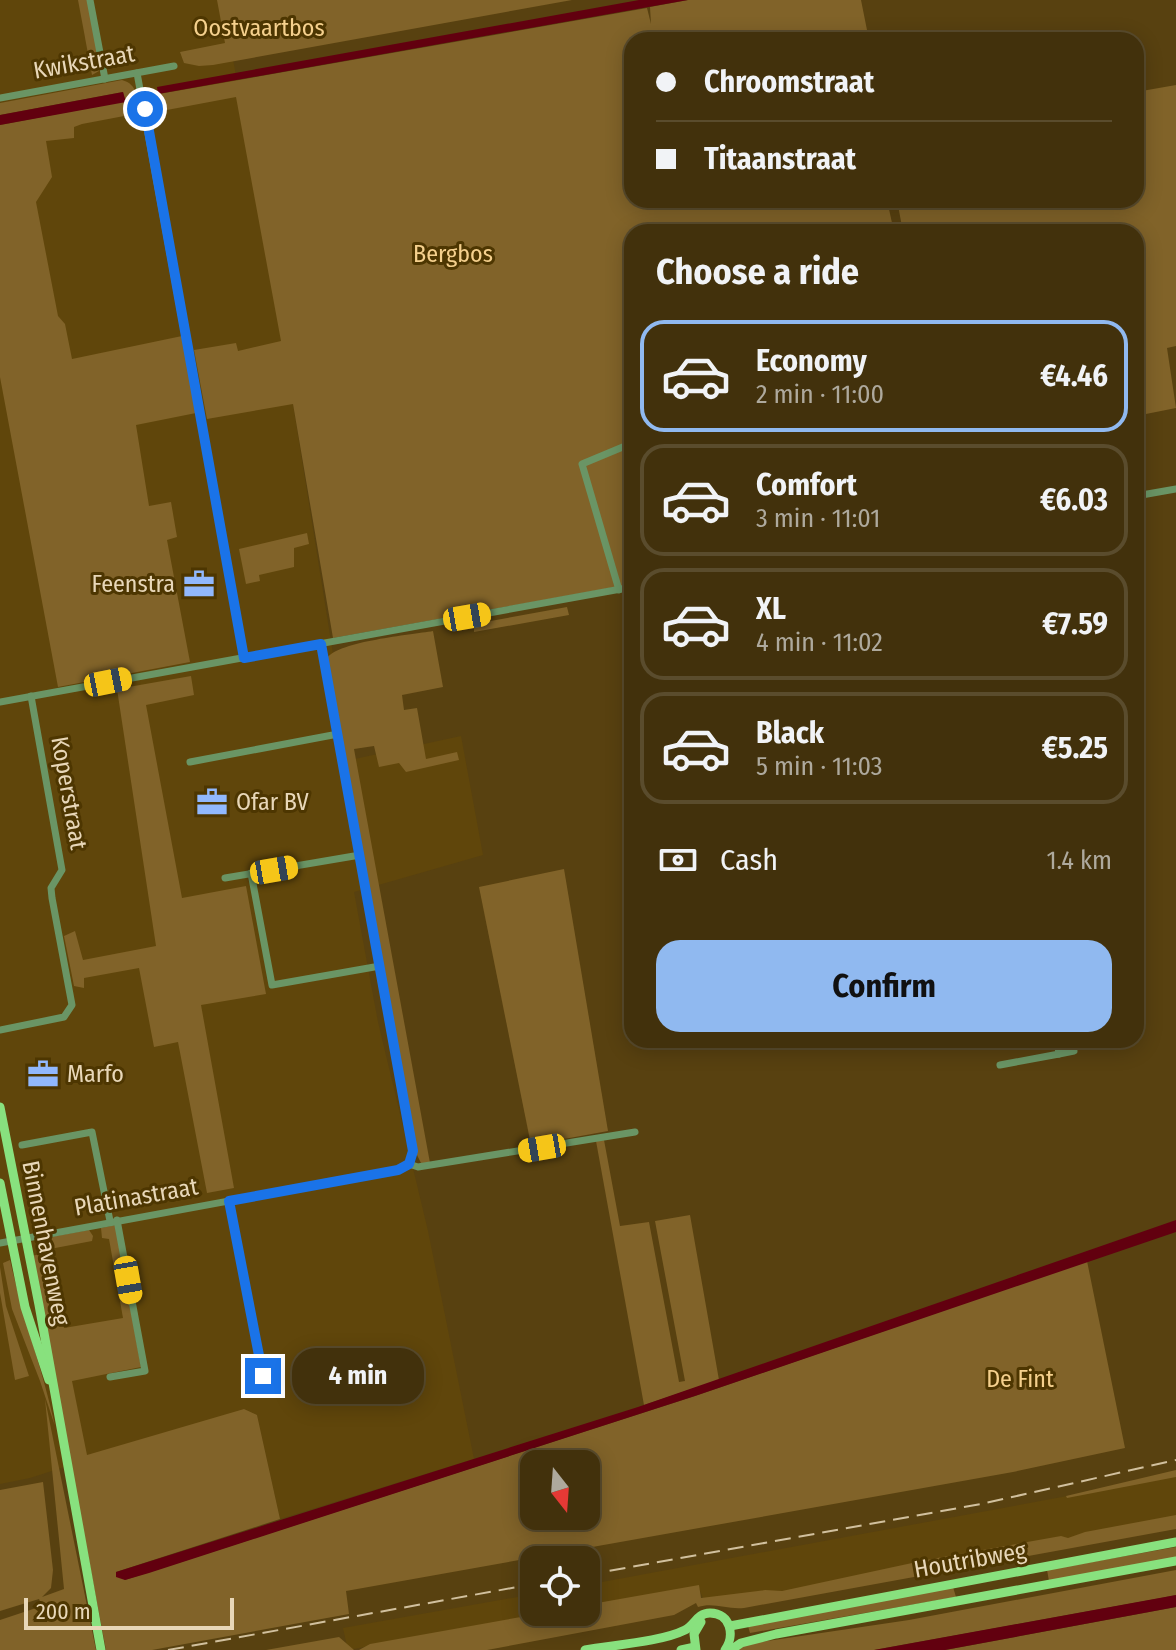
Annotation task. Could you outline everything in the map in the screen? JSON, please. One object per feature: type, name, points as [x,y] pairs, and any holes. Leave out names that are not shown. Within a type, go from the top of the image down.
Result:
[{"type":"main road","name":"Binnenhavenweg","points":[[0,1107],[101,1650]]},
{"type":"main road","name":"Binnenhavenweg","points":[[0,1183],[31,1328],[52,1387]]},
{"type":"main road","name":"Houtribweg","points":[[694,1626],[701,1615],[710,1613],[719,1615],[728,1623],[771,1617],[1176,1542]]},
{"type":"main road","name":"Houtribweg","points":[[730,1648],[748,1636],[776,1634],[1176,1561]]},
{"type":"main road","points":[[728,1623],[730,1648]]},
{"type":"main road","points":[[585,1650],[652,1638],[694,1626],[698,1649],[681,1650]]},
{"type":"street","points":[[90,0],[105,79]]},
{"type":"street","name":"Kwikstraat","points":[[0,98],[174,66]]},
{"type":"street","points":[[137,73],[244,658]]},
{"type":"street","points":[[619,590],[582,464],[624,446]]},
{"type":"street","points":[[1144,495],[1176,489]]},
{"type":"street","points":[[0,702],[624,589]]},
{"type":"street","points":[[321,644],[413,1151],[409,1164],[418,1167],[635,1132]]},
{"type":"street","name":"Koperstraat","points":[[0,1030],[64,1017],[72,1005],[51,888],[62,870],[31,696]]},
{"type":"street","points":[[190,762],[338,734]]},
{"type":"street","points":[[225,878],[360,855]]},
{"type":"street","points":[[251,873],[272,985],[380,966]]},
{"type":"street","points":[[1058,1048],[1059,1054]]},
{"type":"street","points":[[1000,1065],[1074,1051]]},
{"type":"street","points":[[22,1145],[92,1132],[145,1371],[110,1377]]},
{"type":"street","name":"Platinastraat","points":[[0,1243],[398,1170],[409,1164]]},
{"type":"street","points":[[229,1201],[263,1376]]},
{"type":"shaded area","points":[[0,0],[222,0],[268,248],[350,760],[461,736],[483,855],[354,892],[378,1022],[428,1231],[474,1459],[280,1519],[257,1415],[244,1409],[30,1478],[0,1484]]},
{"type":"shaded area","points":[[639,0],[688,0],[158,94],[157,87]]},
{"type":"shaded area","points":[[123,92],[126,102],[0,125],[0,115]]},
{"type":"shaded area","points":[[1176,1220],[1176,1232],[695,1396],[528,1450],[520,1450],[520,1453],[149,1573],[125,1580],[116,1577],[116,1572],[638,1407]]},
{"type":"shaded area","points":[[1176,1476],[1176,1520],[731,1603],[703,1598],[698,1586],[600,1604],[600,1582]]},
{"type":"shaded area","points":[[1176,1595],[1176,1607],[945,1650],[874,1650]]},
{"type":"shaded area","points":[[520,1596],[520,1619],[348,1650],[343,1628]]},
{"type":"green space","points":[[78,0],[88,0],[100,66],[99,71],[92,75]]},
{"type":"green space","name":"Oostvaartbos","points":[[217,0],[572,0],[213,65],[184,63],[180,52],[225,43]]},
{"type":"green space","name":"Bergbos","points":[[688,0],[861,0],[867,32],[624,32],[624,208],[889,208],[892,224],[624,224],[624,585],[333,638],[293,404],[207,419],[194,350],[236,343],[238,351],[281,341],[236,97],[151,113],[147,94],[647,8],[651,24],[650,7]]},
{"type":"green space","points":[[122,80],[134,89],[140,113],[82,124],[74,127],[74,138],[46,141],[52,177],[36,202],[58,316],[65,324],[72,359],[182,336],[196,413],[136,425],[149,506],[171,502],[177,537],[167,540],[190,662],[58,687],[0,377],[0,125],[125,101],[123,92],[0,115],[0,103]]},
{"type":"green space","points":[[1176,85],[1176,346],[1167,348],[1176,408],[1144,414],[1144,224],[902,224],[898,208],[1144,208],[1144,91]]},
{"type":"green space","points":[[307,533],[309,544],[294,548],[294,567],[259,575],[260,581],[246,584],[239,549]]},
{"type":"green space","points":[[567,607],[569,615],[474,632],[474,624]]},
{"type":"green space","points":[[433,631],[443,687],[402,695],[404,710],[417,708],[426,759],[457,752],[459,760],[406,772],[399,763],[379,767],[374,746],[354,749],[430,1163],[421,1163],[417,1155],[327,658],[334,652],[360,643]]},
{"type":"green space","points":[[191,676],[194,695],[146,705],[182,898],[246,886],[266,994],[201,1005],[234,1188],[207,1193],[178,1042],[154,1047],[139,968],[84,978],[84,988],[74,986],[64,936],[75,931],[83,960],[156,946],[117,689]]},
{"type":"green space","points":[[564,869],[608,1131],[531,1145],[479,887]]},
{"type":"green space","points":[[604,1140],[620,1226],[649,1222],[679,1382],[685,1381],[655,1221],[690,1215],[719,1380],[644,1405],[596,1141]]},
{"type":"green space","name":"De Fint","points":[[116,1225],[141,1367],[72,1381],[87,1455],[244,1409],[257,1415],[280,1519],[116,1572],[125,1580],[520,1452],[520,1530],[600,1530],[600,1450],[528,1450],[1087,1261],[1125,1448],[1013,1472],[598,1546],[520,1546],[520,1560],[346,1591],[349,1614],[152,1650],[106,1650],[31,1256],[41,1254],[39,1239],[89,1230],[92,1241],[50,1249],[64,1328],[123,1318],[109,1239],[102,1238],[101,1228]]},
{"type":"green space","points":[[10,1260],[55,1426],[12,1309],[3,1263]]},
{"type":"green space","points":[[0,1267],[6,1306],[29,1376],[15,1380],[0,1293]]},
{"type":"green space","points":[[45,1399],[96,1650],[0,1650],[0,1620],[42,1606],[39,1599],[0,1611],[0,1490],[43,1482],[53,1570],[51,1588],[42,1597],[64,1589]]},
{"type":"green space","points":[[1176,1470],[1176,1477],[1066,1496]]},
{"type":"green space","points":[[1176,1515],[1176,1529],[744,1608],[698,1607],[696,1603],[674,1615],[487,1650],[359,1650],[370,1644],[520,1617],[520,1626],[600,1626],[600,1603],[699,1585],[701,1598],[765,1590],[782,1591],[926,1560],[1061,1536],[1068,1538]]},
{"type":"green space","points":[[1176,1547],[1176,1558],[1049,1581],[1047,1570]]},
{"type":"green space","points":[[1176,1570],[1176,1595],[1161,1598],[874,1650],[738,1650],[746,1644],[909,1620]]},
{"type":"green space","points":[[953,1587],[956,1597],[750,1633],[748,1626]]},
{"type":"green space","points":[[1176,1607],[1176,1650],[945,1650]]},
{"type":"green space","points":[[339,1637],[354,1650],[266,1650]]},
{"type":"railway","points":[[600,1572],[981,1504],[1176,1460]]},
{"type":"railway","points":[[168,1650],[520,1587]]},
{"type":"place","name":"Feenstra","points":[[199,584]]},
{"type":"place","name":"Ofar BV","points":[[212,802]]},
{"type":"place","name":"Marfo","points":[[43,1074]]},
{"type":"route","points":[[145,109],[244,658],[321,644],[413,1151],[409,1164],[398,1170],[229,1201],[263,1376]]}]
